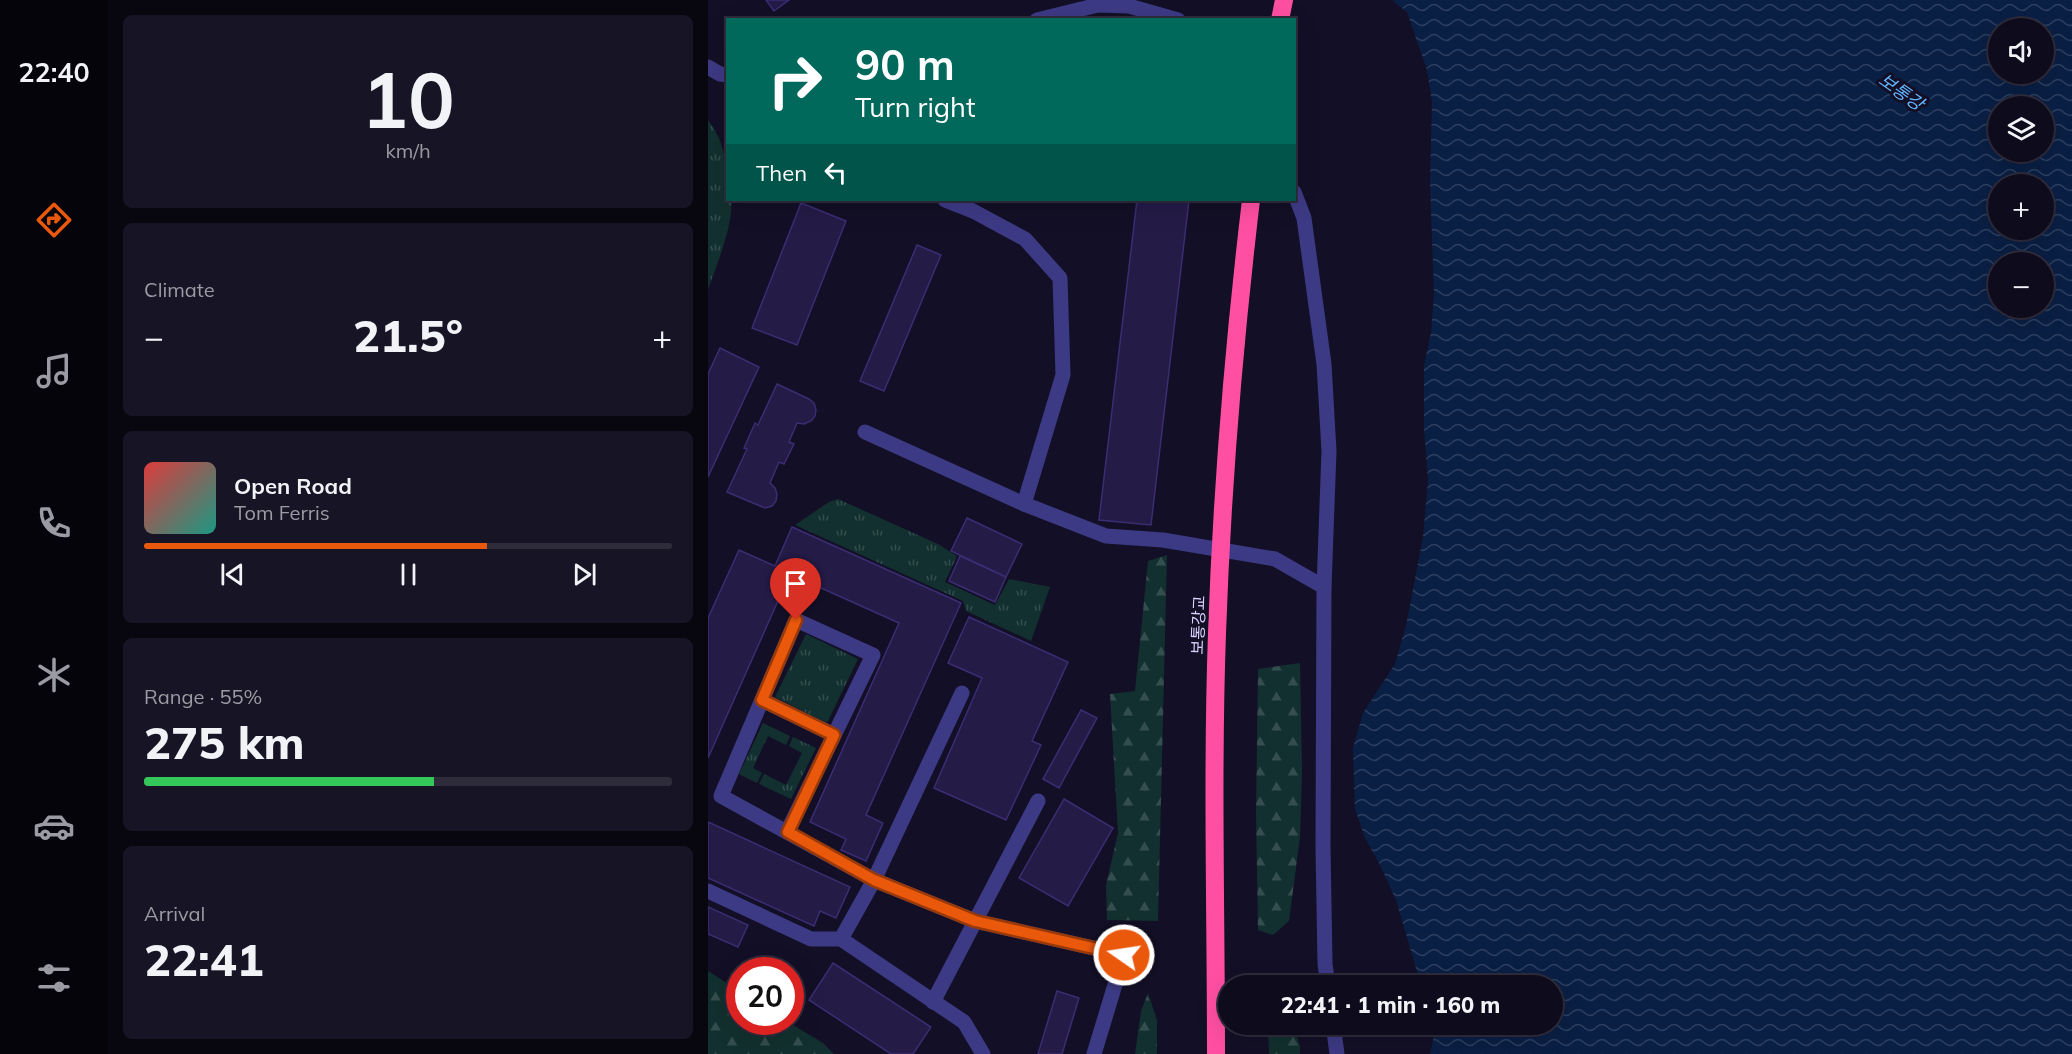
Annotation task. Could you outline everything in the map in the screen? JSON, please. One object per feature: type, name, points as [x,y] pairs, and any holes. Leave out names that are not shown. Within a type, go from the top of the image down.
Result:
[{"type":"highway","points":[[1280,18],[1284,0]]},
{"type":"highway","name":"보통강교","points":[[1216,1054],[1217,633],[1227,450],[1243,263],[1251,201]]},
{"type":"street","points":[[1045,18],[1098,5],[1129,6],[1171,18]]},
{"type":"street","points":[[708,67],[726,75]]},
{"type":"street","points":[[1296,197],[1304,219],[1324,364],[1329,451],[1324,587],[1323,846],[1326,975]]},
{"type":"street","points":[[948,201],[973,211],[1025,239],[1060,278],[1063,375],[1024,504]]},
{"type":"street","points":[[865,432],[1024,504],[1106,536],[1163,540],[1275,559],[1324,587]]},
{"type":"street","points":[[788,832],[873,655],[796,620],[721,796],[874,880],[975,921],[1124,955],[1094,1054]]},
{"type":"street","points":[[841,939],[874,880],[962,693]]},
{"type":"street","points":[[762,700],[834,735]]},
{"type":"street","points":[[933,1002],[1038,801]]},
{"type":"street","points":[[708,891],[811,939],[841,939],[964,1022],[983,1054]]},
{"type":"street","points":[[1335,1035],[1338,1054]]},
{"type":"green space","points":[[708,120],[722,148],[726,168],[726,201],[731,201],[731,210],[724,245],[708,290]]},
{"type":"green space","points":[[838,499],[938,544],[957,556],[945,582],[995,605],[1009,579],[1050,587],[1031,641],[966,611],[963,601],[795,525],[829,502]]},
{"type":"green space","points":[[1167,555],[1158,921],[1107,920],[1106,885],[1118,833],[1110,694],[1135,691],[1148,561]]},
{"type":"green space","points":[[806,634],[858,659],[827,723],[775,697]]},
{"type":"green space","points":[[1300,663],[1302,772],[1300,837],[1289,921],[1273,935],[1258,930],[1256,815],[1258,669]]},
{"type":"green space","points":[[763,723],[790,736],[786,745],[768,736],[753,768],[762,773],[757,783],[739,774]]},
{"type":"green space","points":[[793,737],[816,748],[791,799],[759,784],[764,774],[786,785],[802,753],[789,746]]},
{"type":"green space","points":[[708,971],[726,983],[726,1035],[804,1035],[804,1032],[823,1043],[834,1054],[708,1054]]},
{"type":"green space","points":[[1148,993],[1157,1020],[1157,1054],[1135,1054],[1141,1011]]},
{"type":"green space","points":[[1268,1035],[1296,1035],[1300,1054],[1269,1054]]},
{"type":"water","name":"보통강","points":[[1392,0],[2072,0],[2072,1054],[1430,1054],[1433,1035],[1563,1035],[1563,975],[1418,975],[1396,900],[1365,838],[1355,809],[1353,748],[1363,713],[1395,664],[1406,626],[1423,537],[1428,480],[1424,428],[1424,366],[1431,333],[1434,294],[1430,182],[1432,102],[1427,70],[1407,12]]},
{"type":"building","points":[[766,0],[789,0],[774,11]]},
{"type":"building","points":[[1137,201],[1189,201],[1151,525],[1099,520]]},
{"type":"building","points":[[801,203],[846,221],[797,345],[752,328]]},
{"type":"building","points":[[917,245],[941,255],[884,391],[860,381]]},
{"type":"building","points":[[720,348],[759,367],[708,477],[708,374]]},
{"type":"building","points":[[777,384],[809,399],[814,403],[816,410],[811,421],[804,424],[797,423],[789,442],[794,444],[784,464],[779,462],[770,483],[777,494],[776,501],[772,506],[765,508],[727,492],[747,449],[744,448],[755,423],[758,425]]},
{"type":"building","points":[[967,518],[1022,544],[1006,577],[951,551]]},
{"type":"building","points":[[792,527],[961,603],[866,815],[883,823],[866,861],[841,850],[846,839],[810,822],[899,623],[790,574],[708,758],[708,618],[739,550],[775,566]]},
{"type":"building","points":[[960,556],[1006,577],[995,602],[949,581]]},
{"type":"building","points":[[969,617],[1068,662],[1032,741],[1041,745],[1006,820],[934,788],[982,678],[948,663]]},
{"type":"building","points":[[1081,710],[1097,718],[1059,788],[1043,779]]},
{"type":"building","points":[[1064,799],[1113,828],[1068,906],[1019,878]]},
{"type":"building","points":[[708,822],[850,887],[836,918],[820,911],[814,926],[708,878]]},
{"type":"building","points":[[708,907],[748,925],[738,947],[708,934]]},
{"type":"building","points":[[833,963],[931,1027],[913,1054],[891,1054],[809,1000]]},
{"type":"building","points":[[1057,991],[1079,998],[1062,1054],[1038,1054]]},
{"type":"route","points":[[796,620],[762,700],[834,735],[788,832],[874,880],[975,921],[1124,955]]}]
